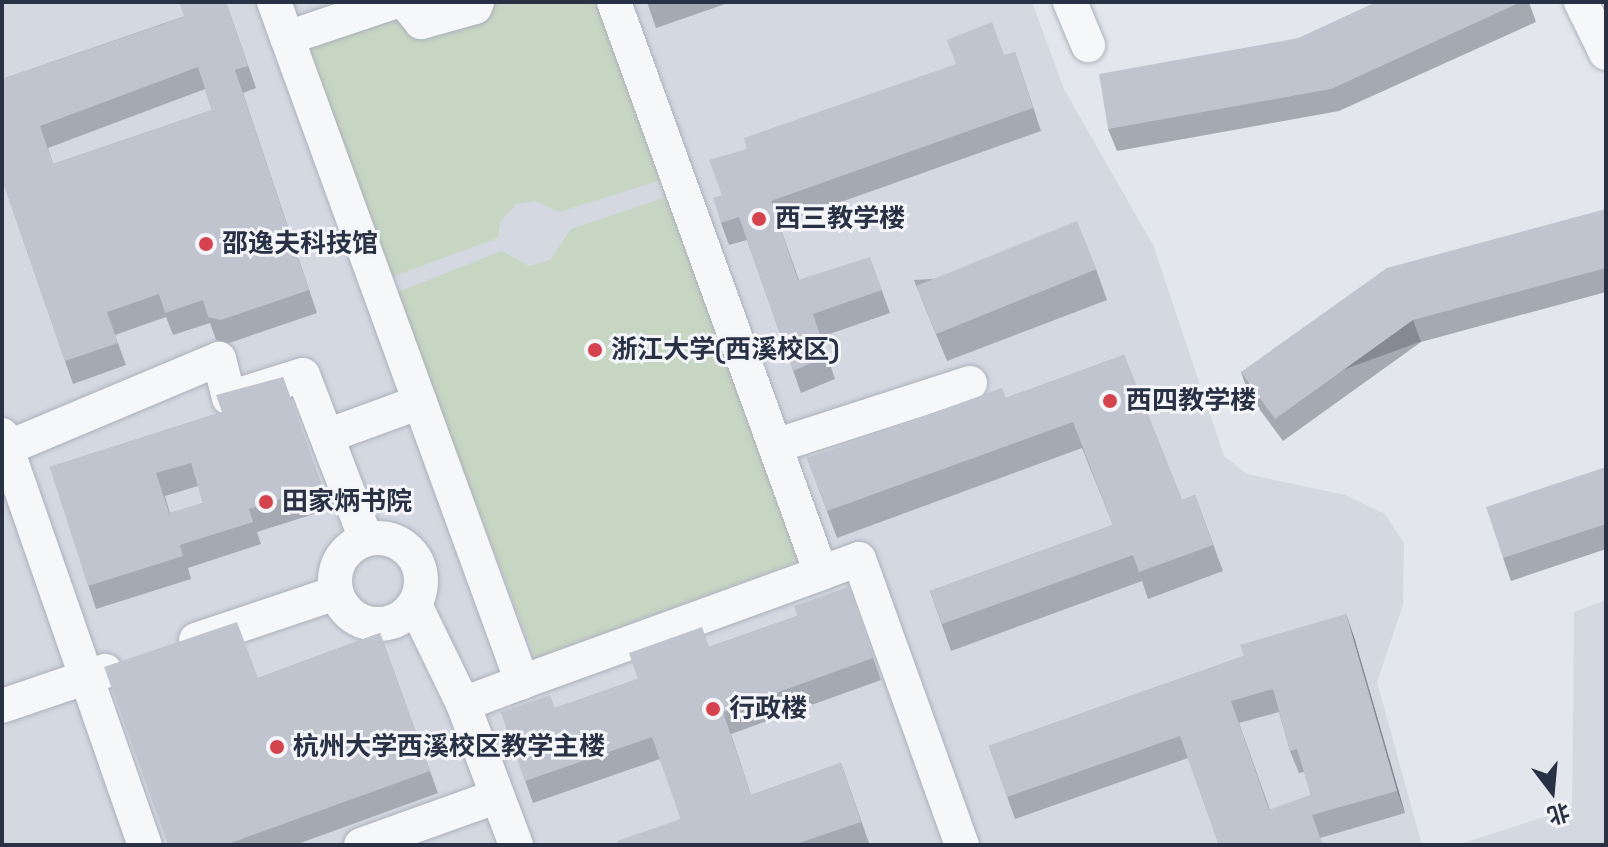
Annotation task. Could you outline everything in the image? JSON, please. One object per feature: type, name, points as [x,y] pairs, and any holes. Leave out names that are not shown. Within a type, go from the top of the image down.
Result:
[{"type":"lane","points":[[274,2],[522,682]]},
{"type":"lane","points":[[287,38],[394,2]]},
{"type":"lane","points":[[405,2],[421,22],[475,7],[477,2]]},
{"type":"lane","points":[[614,2],[821,573]]},
{"type":"lane","points":[[1070,2],[1088,45]]},
{"type":"lane","points":[[1581,2],[1606,53]]},
{"type":"lane","points":[[145,845],[4,442],[219,359],[229,398],[303,375],[366,539]]},
{"type":"lane","points":[[775,446],[970,383]]},
{"type":"lane","points":[[327,436],[420,402]]},
{"type":"lane","points":[[380,537],[405,546],[421,569],[420,594],[415,605],[393,622],[365,622],[352,616],[336,593],[334,579],[344,554],[366,539],[380,537]]},
{"type":"lane","points":[[421,569],[472,550]]},
{"type":"lane","points":[[463,704],[859,559],[962,845]]},
{"type":"lane","points":[[2,706],[336,593]]},
{"type":"lane","points":[[415,605],[463,704],[516,845]]},
{"type":"lane","points":[[361,845],[498,796]]},
{"type":"shaded area","name":"浙江大学(西溪校区)","points":[[2,2],[1032,2],[1064,89],[1153,245],[1224,456],[1247,474],[1345,495],[1385,514],[1404,543],[1403,605],[1377,682],[1422,845],[2,845]]},
{"type":"shaded area","points":[[1606,600],[1606,845],[1457,845],[1572,808],[1574,612]]},
{"type":"green space","points":[[487,2],[600,2],[662,180],[559,212],[535,201],[516,204],[500,222],[498,238],[386,279],[302,42],[391,15]]},
{"type":"green space","points":[[669,196],[801,560],[535,658],[395,293],[502,251],[529,266],[550,260],[571,229]]},
{"type":"building","points":[[179,2],[226,2],[248,66],[235,70],[309,290],[221,320],[208,317],[203,300],[165,313],[159,294],[107,312],[118,343],[65,361],[2,179],[2,79],[184,17]],"holes":[[[198,67],[212,110],[53,164],[40,126]]]},
{"type":"building","points":[[1377,2],[1521,2],[1331,89],[1108,129],[1099,74],[1299,38]]},
{"type":"building","name":"西三教学楼","points":[[992,22],[1004,55],[1015,52],[1033,108],[771,201],[798,280],[870,257],[882,290],[813,314],[827,356],[793,371],[739,217],[721,223],[713,198],[722,195],[709,160],[747,149],[744,138],[956,64],[947,40]]},
{"type":"building","points":[[1606,209],[1606,268],[1413,320],[1275,419],[1241,372],[1387,268]]},
{"type":"building","points":[[1077,221],[1096,269],[936,334],[917,286]]},
{"type":"building","points":[[1124,355],[1182,500],[1195,495],[1213,545],[1139,572],[1133,555],[942,624],[930,591],[1113,525],[1073,422],[827,511],[807,458],[1002,388],[1006,398]]},
{"type":"building","name":"田家炳书院","points":[[283,377],[322,486],[249,509],[253,522],[180,545],[183,556],[88,586],[50,467],[222,412],[216,395]],"holes":[[[191,463],[203,503],[169,513],[156,473]]]},
{"type":"building","points":[[1606,467],[1606,524],[1503,558],[1486,507]]},
{"type":"building","points":[[848,587],[873,658],[723,712],[751,795],[841,763],[861,822],[797,845],[618,845],[617,841],[681,819],[652,737],[525,781],[501,712],[550,695],[555,708],[638,679],[629,653],[702,627],[709,647],[797,616],[794,606]]},
{"type":"building","points":[[1346,614],[1397,791],[1312,815],[1322,843],[1219,845],[1180,736],[1007,797],[989,746],[1244,656],[1240,645]],"holes":[[[1273,689],[1290,751],[1297,749],[1311,795],[1269,810],[1231,701]]]},
{"type":"building","name":"杭州大学西溪校区教学主楼","points":[[237,622],[258,678],[380,633],[430,771],[225,845],[168,845],[104,667]]},
{"type":"place","name":"西三教学楼","points":[[759,219]]},
{"type":"place","name":"邵逸夫科技馆","points":[[206,244]]},
{"type":"place","name":"浙江大学(西溪校区)","points":[[595,350]]},
{"type":"place","name":"西四教学楼","points":[[1110,401]]},
{"type":"place","name":"田家炳书院","points":[[266,502]]},
{"type":"place","name":"行政楼","points":[[713,709]]},
{"type":"place","name":"杭州大学西溪校区教学主楼","points":[[277,747]]}]
